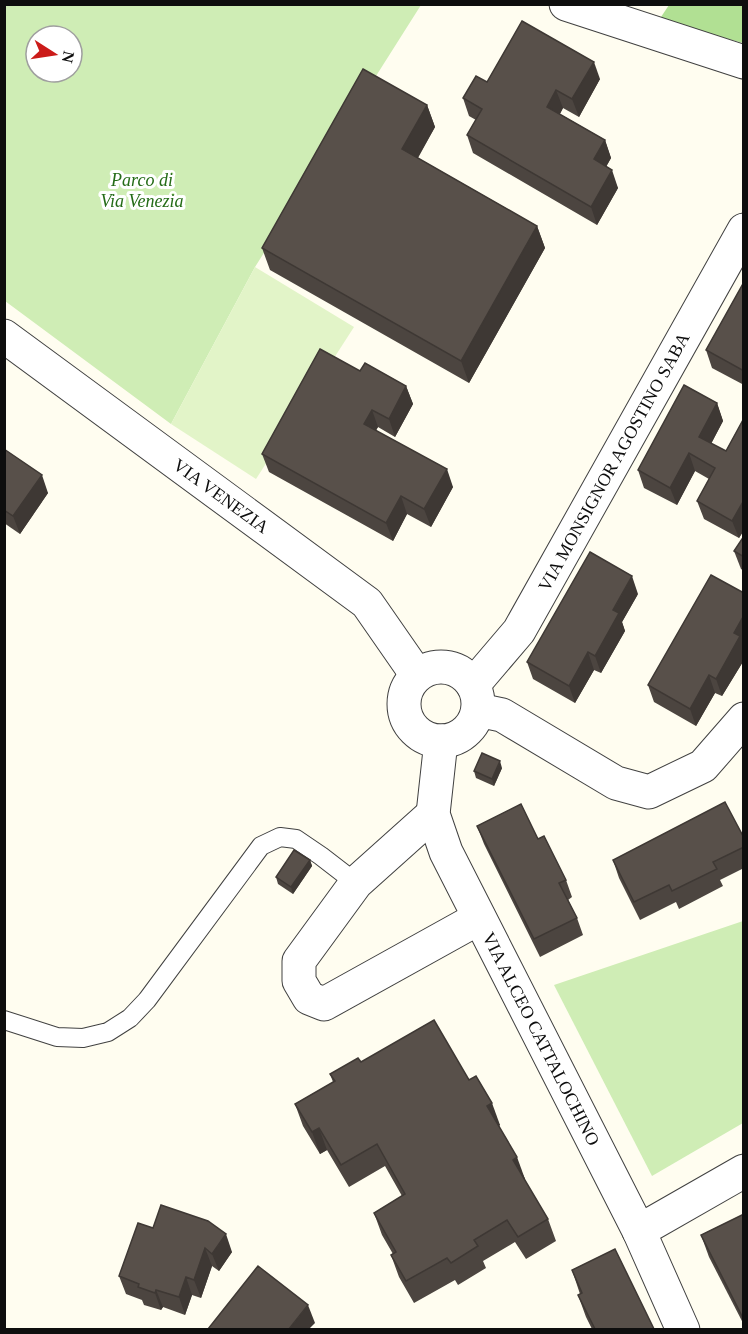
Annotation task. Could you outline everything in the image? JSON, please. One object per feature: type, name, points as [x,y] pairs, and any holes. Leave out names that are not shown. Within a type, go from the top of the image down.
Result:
[{"type":"street","points":[[566,4],[744,62]]},
{"type":"street","name":"VIA MONSIGNOR AGOSTINO SABA","points":[[476,697],[519,631],[744,230]]},
{"type":"street","name":"VIA VENEZIA","points":[[4,336],[367,603],[417,675]]},
{"type":"street","points":[[476,697],[474,722],[465,732],[441,741],[429,739],[417,733],[409,723],[404,711],[404,698],[409,685],[417,675],[441,666],[453,668],[464,675],[476,697],[502,714],[616,783],[649,792],[703,766],[744,719]]},
{"type":"street","name":"VIA ALCEO CATTALOCHINO","points":[[441,741],[433,814],[446,852],[639,1231],[683,1329]]},
{"type":"street","points":[[433,814],[356,883],[299,961],[298,981],[309,998],[324,1004],[479,918]]},
{"type":"street","points":[[639,1231],[744,1171]]},
{"type":"lane","points":[[4,1020],[57,1037],[83,1038],[108,1032],[130,1018],[147,1000],[261,846],[280,837],[296,839],[356,883]]},
{"type":"green space","name":"Parco di Via Venezia","points":[[5,5],[421,5],[255,267],[171,424],[5,301]]},
{"type":"green space","points":[[669,5],[743,5],[743,43],[659,20]]},
{"type":"green space","points":[[255,267],[354,327],[256,479],[171,424]]},
{"type":"green space","points":[[743,921],[743,1123],[652,1176],[554,985]]},
{"type":"building","points":[[522,21],[594,62],[572,99],[556,90],[547,107],[605,140],[594,159],[612,170],[591,207],[467,135],[482,109],[463,98],[476,76],[487,82]]},
{"type":"building","points":[[363,69],[427,105],[402,149],[537,226],[461,361],[262,248]]},
{"type":"building","points":[[744,282],[744,371],[706,350]]},
{"type":"building","points":[[320,349],[360,371],[365,363],[406,386],[389,419],[372,410],[364,424],[447,469],[424,509],[401,496],[386,523],[262,454]]},
{"type":"building","points":[[684,385],[717,403],[699,437],[726,451],[744,418],[744,500],[732,521],[697,501],[715,468],[689,453],[670,488],[638,470]]},
{"type":"building","points":[[4,449],[42,475],[13,516],[4,510]]},
{"type":"building","points":[[744,536],[744,557],[734,551]]},
{"type":"building","points":[[590,552],[632,576],[613,610],[619,613],[595,656],[588,652],[569,686],[527,662]]},
{"type":"building","points":[[711,575],[744,593],[744,615],[734,633],[740,636],[716,679],[709,675],[690,709],[648,685]]},
{"type":"building","points":[[482,753],[500,761],[492,779],[474,771]]},
{"type":"building","points":[[725,802],[744,838],[744,847],[713,862],[717,869],[672,891],[669,885],[634,902],[613,860]]},
{"type":"building","points":[[521,804],[538,839],[544,836],[566,880],[559,883],[577,918],[534,939],[477,826]]},
{"type":"building","points":[[294,850],[310,860],[291,887],[276,877]]},
{"type":"building","points":[[434,1020],[469,1080],[476,1076],[492,1103],[487,1106],[517,1157],[513,1160],[548,1219],[518,1237],[507,1220],[474,1240],[478,1246],[451,1263],[447,1258],[406,1281],[391,1255],[396,1252],[374,1213],[405,1194],[377,1144],[341,1165],[319,1128],[312,1132],[295,1104],[335,1081],[330,1074],[358,1058],[361,1062]]},
{"type":"building","points":[[161,1205],[208,1221],[226,1234],[212,1254],[205,1248],[194,1280],[186,1277],[179,1297],[156,1290],[155,1293],[138,1287],[139,1284],[119,1276],[138,1223],[153,1228]]},
{"type":"building","points":[[744,1214],[744,1320],[701,1235]]},
{"type":"building","points":[[615,1249],[654,1329],[595,1329],[578,1295],[582,1293],[572,1270]]},
{"type":"building","points":[[258,1266],[308,1305],[289,1329],[208,1329]]}]
